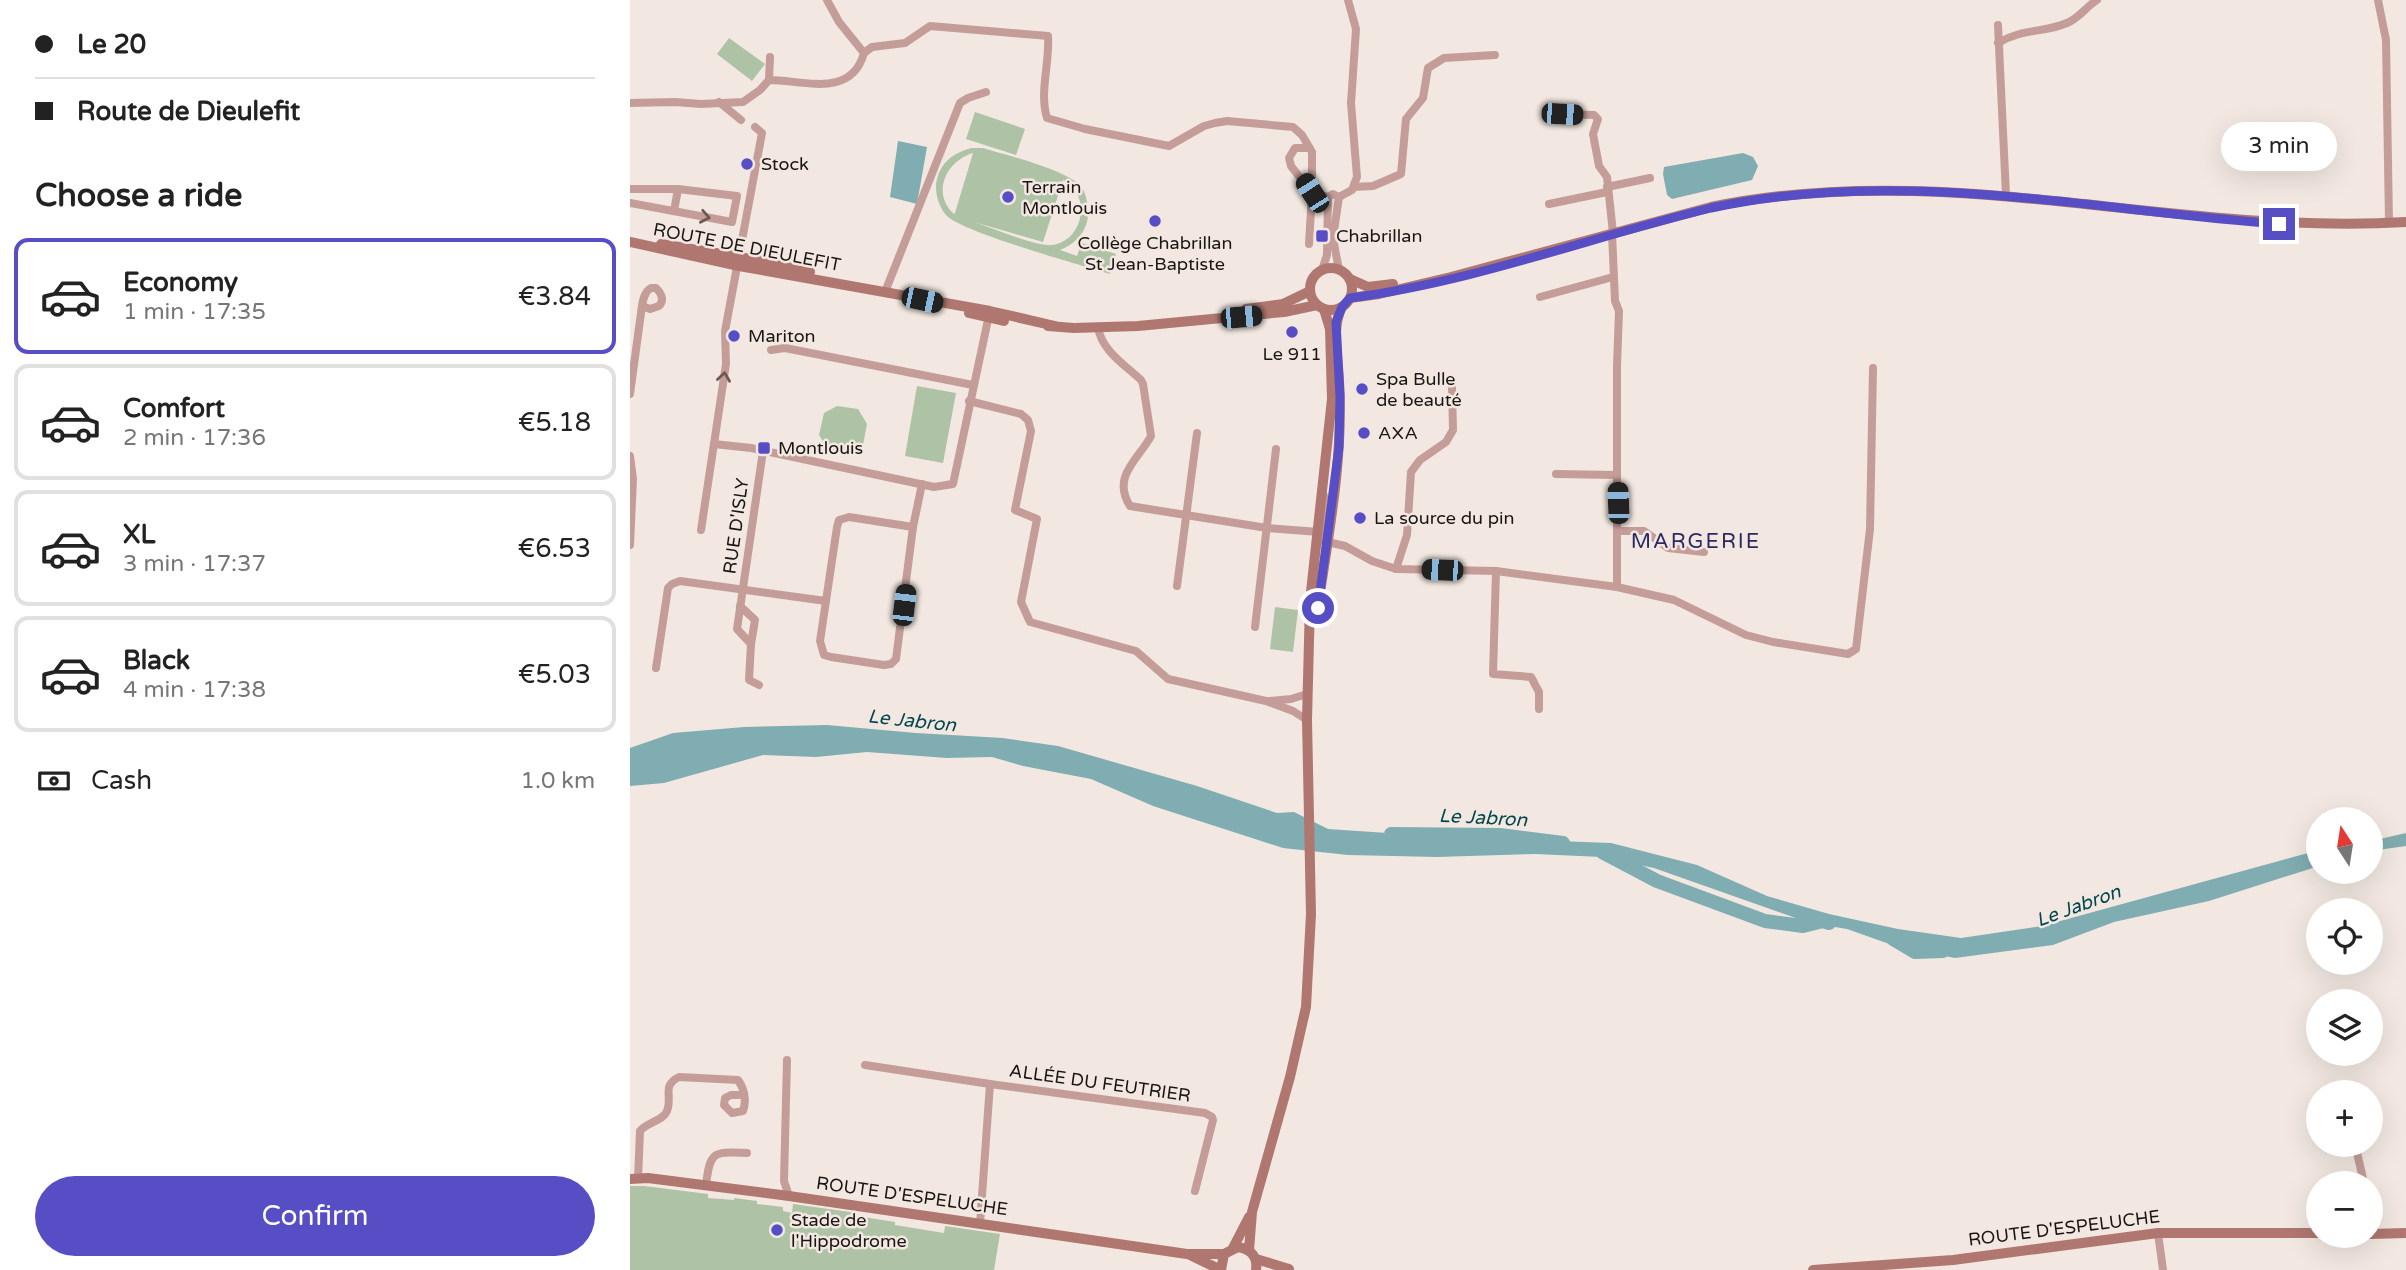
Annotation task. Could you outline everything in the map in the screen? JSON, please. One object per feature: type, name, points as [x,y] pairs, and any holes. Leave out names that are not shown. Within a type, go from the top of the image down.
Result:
[{"type":"main road","points":[[1350,298],[1451,277],[1742,201],[1808,192],[1918,190],[2006,195],[2245,221],[2330,225],[2406,222]]},
{"type":"main road","name":"ROUTE DE DIEULEFIT","points":[[632,243],[681,254],[797,268],[853,285]]},
{"type":"main road","name":"ROUTE DE DIEULEFIT","points":[[632,243],[688,247],[739,261],[755,269],[853,285],[989,315],[1055,326],[1098,327],[1262,315],[1320,307]]},
{"type":"main road","points":[[1221,1270],[1228,1251],[1252,1212],[1307,1007],[1310,875],[1307,694],[1310,601],[1324,494],[1332,399],[1329,323],[1310,291],[1313,278],[1322,270],[1339,270],[1350,279],[1368,287],[1381,286],[1553,250]]},
{"type":"main road","points":[[1308,664],[1328,542],[1339,447],[1340,396],[1336,322],[1342,307],[1350,298],[1350,279]]},
{"type":"main road","name":"ROUTE DE DIEULEFIT","points":[[1098,327],[1283,304],[1310,291]]},
{"type":"main road","points":[[1320,307],[1333,310],[1342,307]]},
{"type":"main road","name":"ROUTE D'ESPELUCHE","points":[[634,1179],[789,1196],[1187,1254],[1228,1251],[1254,1260]]},
{"type":"main road","points":[[1252,1212],[1254,1260],[1295,1270]]},
{"type":"main road","name":"ROUTE D'ESPELUCHE","points":[[1813,1270],[1953,1260],[2158,1233],[2306,1233]]},
{"type":"main road","points":[[2383,1234],[2406,1233]]},
{"type":"main road","name":"ROUTE D'ESPELUCHE","points":[[1187,1254],[1221,1270]]},
{"type":"main road","points":[[1272,1270],[1289,1269]]},
{"type":"street","points":[[827,0],[839,22],[864,53]]},
{"type":"street","points":[[1348,0],[1356,29],[1351,103],[1357,177],[1354,187]]},
{"type":"street","points":[[1998,43],[2020,32],[2064,25],[2077,18],[2097,0]]},
{"type":"street","points":[[2378,0],[2386,40],[2389,223]]},
{"type":"street","points":[[1997,24],[2006,195]]},
{"type":"street","points":[[769,80],[820,85],[839,80],[855,72],[864,53],[872,47],[905,43],[930,26],[1048,36],[1049,56],[1043,105],[1046,118],[1169,146],[1215,122],[1287,125],[1299,130],[1312,157],[1309,244]]},
{"type":"street","points":[[1339,270],[1333,238],[1339,197],[1354,187],[1373,186],[1402,174],[1406,119],[1423,98],[1427,68],[1444,58],[1495,55]]},
{"type":"street","points":[[630,103],[743,102],[769,80],[771,57]]},
{"type":"street","points":[[886,292],[960,103],[986,92]]},
{"type":"street","points":[[719,103],[741,120]]},
{"type":"street","points":[[1562,114],[1594,115],[1598,119],[1593,134],[1598,166],[1607,177],[1613,233],[1615,301],[1619,311],[1618,587]]},
{"type":"street","points":[[701,530],[726,364],[725,331],[762,132],[755,127]]},
{"type":"street","points":[[1309,148],[1295,148],[1289,158],[1291,166],[1312,193],[1328,197],[1334,194],[1339,197]]},
{"type":"street","points":[[1549,204],[1650,178]]},
{"type":"street","points":[[674,211],[678,188]]},
{"type":"street","points":[[630,189],[678,188],[737,196],[732,222],[630,203]]},
{"type":"street","points":[[1322,270],[1327,255],[1328,197]]},
{"type":"street","points":[[735,207],[748,211]]},
{"type":"street","points":[[1540,297],[1613,277]]},
{"type":"street","points":[[630,394],[642,306]]},
{"type":"street","points":[[714,444],[762,451],[934,487],[953,484],[989,315]]},
{"type":"street","points":[[1098,327],[1105,347],[1141,380],[1149,418],[1151,436],[1135,456],[1126,474],[1127,501],[1130,506],[1267,528],[1319,532]]},
{"type":"street","points":[[771,350],[785,348],[973,384]]},
{"type":"street","points":[[1324,494],[1326,507],[1323,541],[1345,546],[1371,561],[1396,569],[1496,570],[1618,587],[1674,600],[1746,635],[1848,654],[1856,649],[1870,529],[1872,368]]},
{"type":"street","points":[[1396,569],[1407,535],[1411,471],[1420,460],[1446,442],[1453,430],[1452,388]]},
{"type":"street","points":[[969,401],[1021,414],[1028,420],[1031,431],[1015,510],[1037,519],[1021,602],[1030,622],[1136,651],[1168,680],[1266,701],[1293,711],[1307,720]]},
{"type":"street","points":[[1177,586],[1197,433]]},
{"type":"street","points":[[1255,627],[1276,449]]},
{"type":"street","name":"RUE D'ISLY","points":[[751,644],[737,629],[762,451]]},
{"type":"street","points":[[630,456],[633,478],[630,545]]},
{"type":"street","points":[[1556,474],[1617,475]]},
{"type":"street","points":[[913,527],[849,517],[839,520],[820,641],[820,650],[824,655],[884,665],[891,664],[896,659],[913,527],[922,484]]},
{"type":"street","points":[[1619,531],[1644,531],[1668,548],[1704,552]]},
{"type":"street","points":[[1496,570],[1493,674],[1531,677],[1539,692],[1539,709]]},
{"type":"street","points":[[656,668],[668,588],[672,584],[681,581],[826,601]]},
{"type":"street","name":"RUE D'ISLY","points":[[740,606],[755,620],[748,680],[759,685]]},
{"type":"street","points":[[1266,701],[1291,699],[1307,694]]},
{"type":"street","points":[[787,1060],[784,1181],[789,1196]]},
{"type":"street","name":"ALLÉE DU FEUTRIER","points":[[865,1065],[1205,1113],[1213,1120],[1195,1191]]},
{"type":"street","points":[[634,1179],[640,1131],[645,1125],[664,1116],[668,1110],[671,1080],[679,1076],[738,1080],[744,1088],[743,1095]]},
{"type":"street","name":"ALLÉE DU FEUTRIER","points":[[980,1224],[990,1084]]},
{"type":"street","points":[[706,1185],[709,1161],[713,1154],[747,1153]]},
{"type":"street","points":[[2158,1233],[2163,1270]]},
{"type":"green space","points":[[729,38],[765,64],[752,81],[717,54]]},
{"type":"green space","points":[[975,112],[1025,129],[1016,155],[966,139]]},
{"type":"green space","name":"Terrain Montlouis","points":[[983,148],[1051,169],[1075,181],[1086,198],[1087,221],[1079,237],[1060,250],[1077,256],[1082,243],[1116,254],[1110,274],[997,239],[946,215],[937,198],[937,179],[945,163],[965,150]],"holes":[[[973,153],[955,213],[954,214],[943,197],[945,179],[955,163]],[[1063,180],[1072,187],[1081,206],[1077,226],[1063,242],[1052,245],[1036,243],[974,222],[1043,242]]]},
{"type":"green space","points":[[917,386],[956,393],[943,463],[905,456]]},
{"type":"green space","points":[[837,406],[858,409],[867,424],[863,445],[849,454],[828,450],[819,435],[824,413]]},
{"type":"green space","points":[[1275,607],[1298,610],[1293,652],[1270,649]]},
{"type":"green space","name":"Stade de l'Hippodrome","points":[[630,1186],[708,1194],[708,1198],[757,1201],[757,1204],[783,1207],[783,1211],[792,1213],[793,1204],[857,1213],[857,1216],[895,1222],[895,1225],[944,1233],[945,1226],[1000,1234],[994,1270],[630,1270]]},
{"type":"water","points":[[898,141],[927,147],[917,204],[890,197]]},
{"type":"water","points":[[1743,153],[1753,157],[1758,166],[1752,180],[1672,199],[1667,195],[1664,167]]},
{"type":"water","points":[[827,725],[1003,738],[1058,746],[1197,786],[1277,813],[1294,812],[1328,829],[1447,837],[1611,843],[1697,865],[1767,896],[1829,914],[1898,929],[1961,938],[2042,926],[2306,854],[2306,870],[2209,901],[2114,922],[2053,945],[1955,958],[1895,946],[1847,929],[1810,923],[1654,868],[1602,857],[1535,854],[1437,857],[1348,855],[1283,848],[1153,806],[1091,779],[992,757],[947,758],[867,752],[816,757],[763,755],[664,783],[630,786],[630,748],[673,733],[744,727]]},
{"type":"water","points":[[2406,833],[2406,846],[2384,849],[2384,838]]},
{"type":"waterway","name":"Le Jabron","points":[[1391,834],[1500,835],[1563,843]]},
{"type":"waterway","name":"Le Jabron","points":[[1602,852],[1657,881],[1765,921],[1803,926],[1823,921],[1829,923]]},
{"type":"waterway","name":"Le Jabron","points":[[1893,939],[1915,952],[1943,951]]},
{"type":"place","name":"Stock","points":[[747,164]]},
{"type":"place","name":"Terrain Montlouis","points":[[1008,197]]},
{"type":"place","name":"Collège Chabrillan St Jean-Baptiste","points":[[1155,221]]},
{"type":"place","name":"Chabrillan","points":[[1322,236]]},
{"type":"place","name":"Le 911","points":[[1292,332]]},
{"type":"place","name":"Mariton","points":[[734,336]]},
{"type":"place","name":"Spa Bulle de beauté","points":[[1362,389]]},
{"type":"place","name":"AXA","points":[[1364,433]]},
{"type":"place","name":"Montlouis","points":[[764,448]]},
{"type":"place","name":"La source du pin","points":[[1360,518]]},
{"type":"place","name":"Stade de l'Hippodrome","points":[[777,1230]]},
{"type":"district","name":"MARGERIE","points":[[1696,541]]},
{"type":"route","points":[[1318,608],[1339,447],[1340,396],[1336,322],[1342,307],[1350,298],[1451,277],[1711,208],[1808,192],[1863,189],[2006,195],[2279,224]]}]
